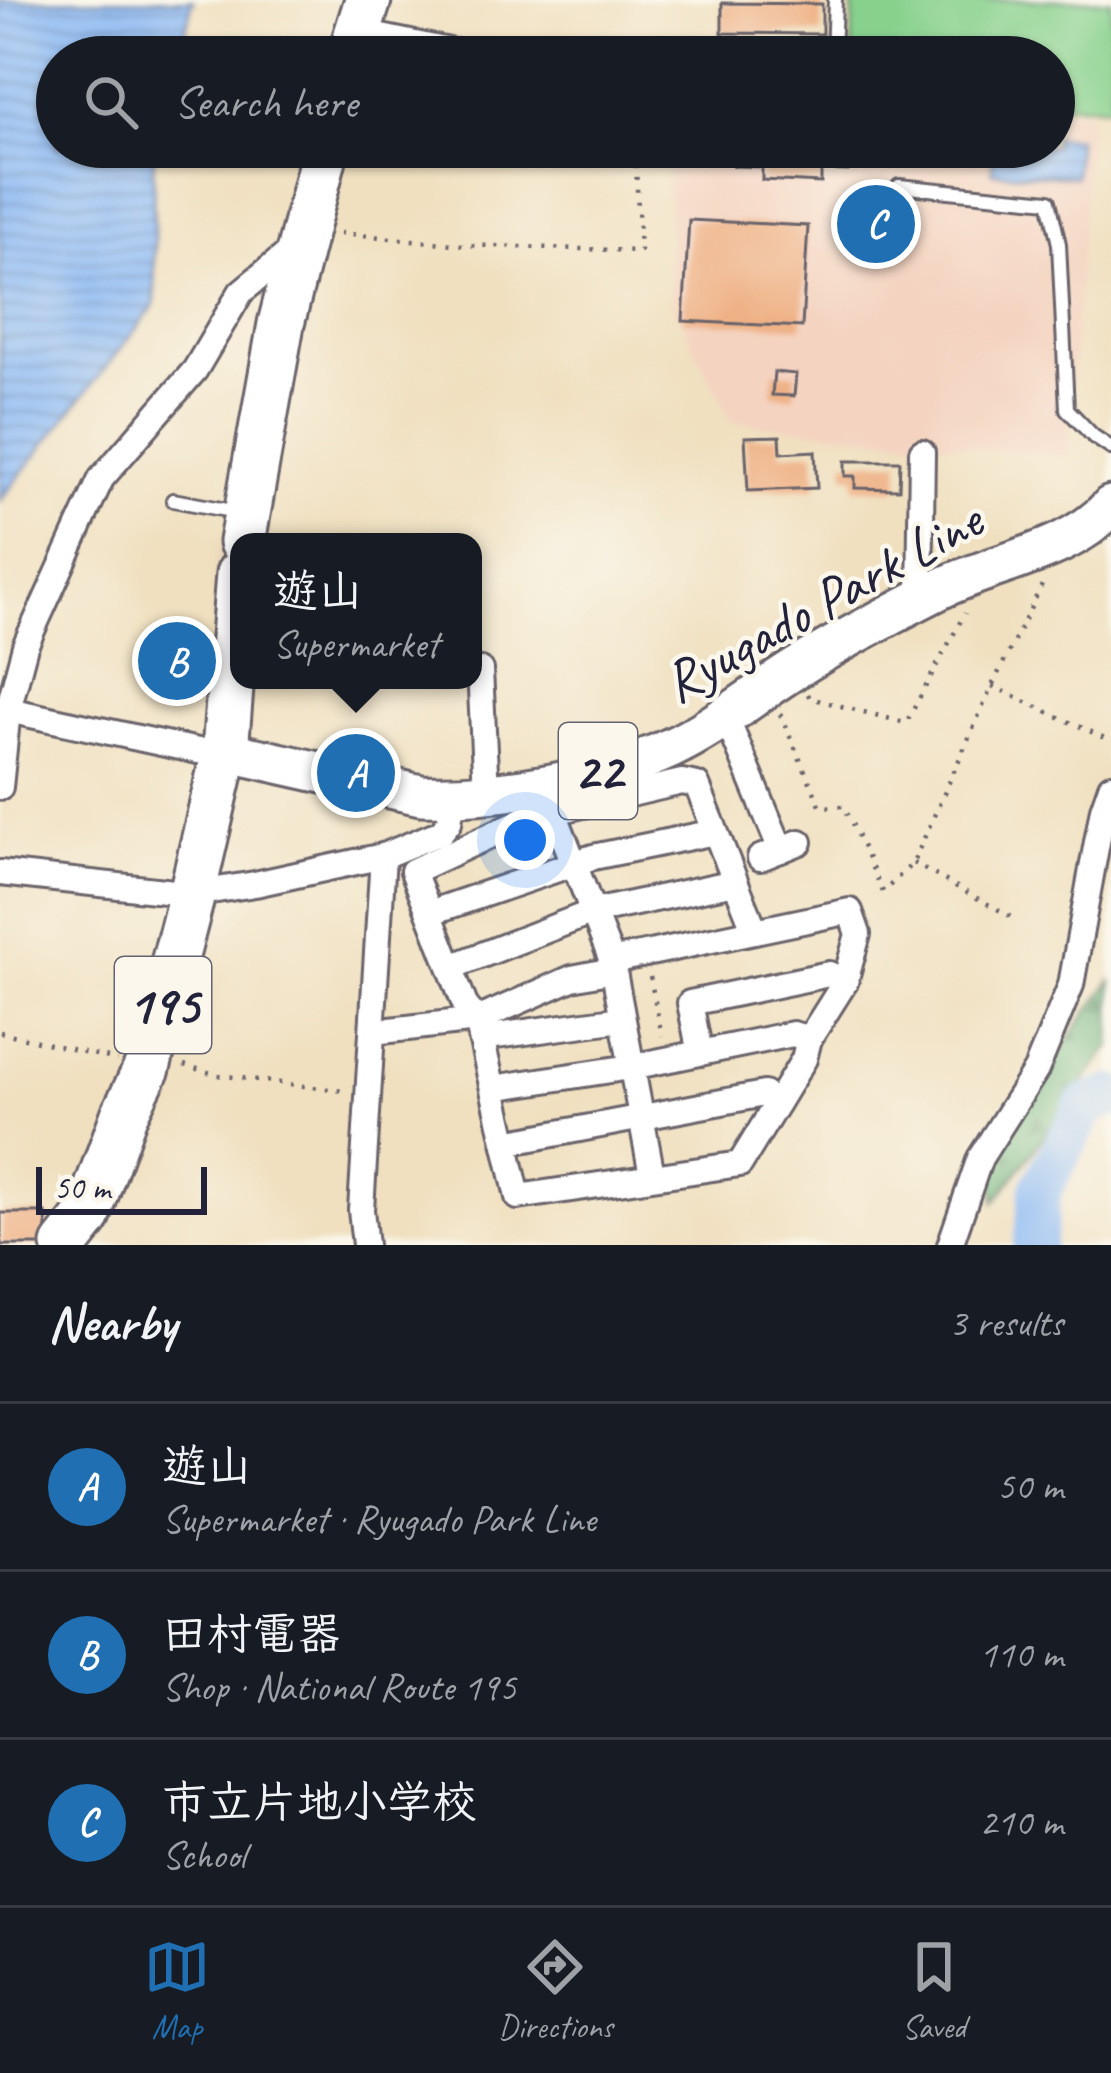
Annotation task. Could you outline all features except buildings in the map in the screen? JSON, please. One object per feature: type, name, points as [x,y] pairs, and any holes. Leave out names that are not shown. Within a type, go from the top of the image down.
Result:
[{"type":"highway","points":[[243,528],[321,168]]},
{"type":"highway","name":"195","points":[[64,1245],[87,1217],[148,1061],[224,751],[230,680]]},
{"type":"main road","name":"Ryugado Park Line","points":[[224,751],[421,795],[549,796],[674,747],[784,676],[920,600],[973,573],[1065,540],[1096,523],[1111,506]]},
{"type":"street","points":[[0,787],[8,710],[25,646],[101,479],[195,370],[241,292],[303,236]]},
{"type":"street","points":[[920,600],[922,452]]},
{"type":"street","points":[[0,873],[192,894],[383,856],[441,832],[470,794],[478,689]]},
{"type":"street","points":[[8,710],[198,751],[224,751]]},
{"type":"street","points":[[727,717],[780,850]]},
{"type":"street","points":[[479,1029],[572,978],[646,954],[850,911],[858,934],[844,982],[740,1164],[518,1197],[479,1029],[465,1005],[413,871],[549,796],[682,782],[698,785],[755,931]]},
{"type":"street","points":[[950,1245],[980,1158],[1036,1070],[1070,985],[1102,809],[1111,786]]},
{"type":"street","points":[[549,796],[613,966],[652,1174]]},
{"type":"street","points":[[432,913],[574,863],[716,832]]},
{"type":"street","points":[[364,1245],[361,1210],[383,856]]},
{"type":"street","points":[[451,967],[593,912],[736,882]]},
{"type":"street","points":[[700,1053],[690,1003],[829,974],[844,982]]},
{"type":"street","points":[[373,1032],[622,1019]]},
{"type":"street","points":[[493,1088],[631,1067],[793,1034],[808,1039]]},
{"type":"street","points":[[506,1143],[764,1094],[777,1103]]},
{"type":"lane","points":[[834,36],[835,0]]},
{"type":"lane","points":[[899,186],[1049,201],[1059,244],[1067,409],[1111,448]]},
{"type":"lane","points":[[173,500],[243,528]]},
{"type":"path","points":[[303,236],[640,251],[636,168]]},
{"type":"path","points":[[784,676],[787,735],[821,807],[844,806],[883,892],[913,862],[992,686],[1065,540]]},
{"type":"path","points":[[784,676],[810,698],[906,723],[972,601],[973,573]]},
{"type":"path","points":[[992,686],[1111,741]]},
{"type":"path","points":[[913,862],[1017,920]]},
{"type":"path","points":[[646,954],[667,1060]]},
{"type":"path","points":[[0,1032],[218,1076],[368,1094]]},
{"type":"shaded area","points":[[1075,112],[1090,113],[1067,456],[732,422],[672,302],[667,168],[1075,168]]},
{"type":"green space","points":[[853,0],[1111,0],[1111,107],[1075,104],[1075,36],[852,36]]},
{"type":"green space","points":[[1111,981],[1111,1046],[995,1202],[991,1142]]},
{"type":"water","points":[[0,0],[193,0],[184,36],[36,36],[36,168],[153,168],[155,305],[0,501]]},
{"type":"water","points":[[1077,138],[1075,177],[992,172],[992,168],[1075,168]]},
{"type":"waterway","points":[[1034,1245],[1041,1189],[1086,1106],[1111,1096]]},
{"type":"place","name":"市立片地小学校","points":[[876,224]]},
{"type":"place","name":"田村電器","points":[[177,661]]},
{"type":"place","name":"遊山","points":[[356,773]]}]
